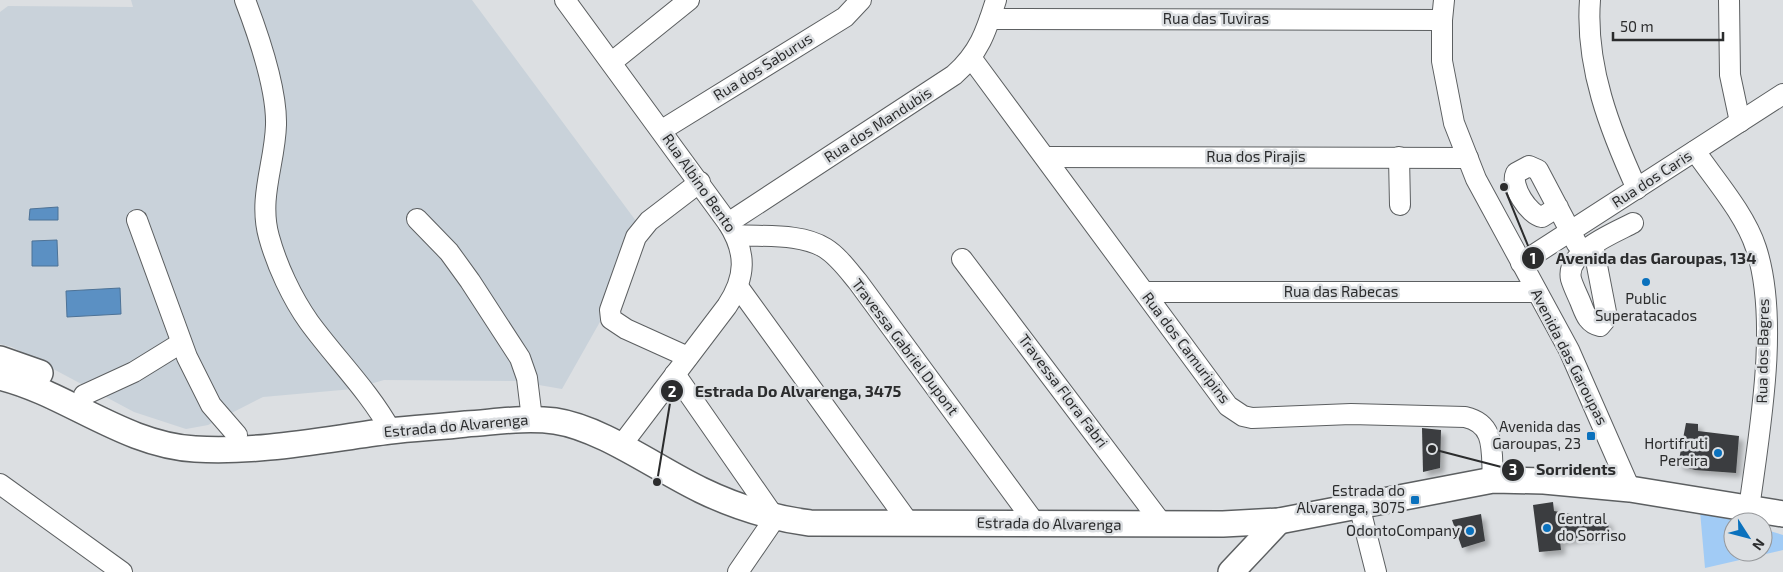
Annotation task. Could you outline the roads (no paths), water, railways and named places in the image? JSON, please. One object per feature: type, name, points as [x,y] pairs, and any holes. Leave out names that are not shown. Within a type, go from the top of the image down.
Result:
[{"type":"main road","name":"Estrada do Alvarenga","points":[[0,359],[48,376],[116,412],[165,430],[188,434],[332,440]]},
{"type":"main road","name":"Estrada do Alvarenga","points":[[0,378],[22,382],[61,402],[135,434],[171,446],[195,449],[332,440],[391,431],[532,419],[558,422],[588,432],[620,447],[701,490],[775,518],[810,523],[1163,525],[1279,520],[1493,480],[1544,481],[1630,489],[1783,514]]},
{"type":"main road","points":[[1231,572],[1279,520]]},
{"type":"street","points":[[245,0],[275,102],[274,140],[264,213],[269,238],[295,300],[310,323],[379,410],[391,431]]},
{"type":"street","name":"Rua Albino Bento","points":[[566,0],[700,182],[732,229],[742,266],[738,288],[620,447]]},
{"type":"street","points":[[612,62],[688,0]]},
{"type":"street","name":"Rua dos Saburus","points":[[662,130],[845,17],[861,0]]},
{"type":"street","name":"Avenida das Garoupas","points":[[1444,0],[1442,61],[1454,124],[1476,179],[1573,358],[1630,489]]},
{"type":"street","points":[[1590,0],[1591,47],[1597,80],[1613,136],[1637,189]]},
{"type":"street","points":[[1729,0],[1730,75],[1740,122]]},
{"type":"street","name":"Rua das Tuviras","points":[[993,9],[1442,20]]},
{"type":"street","name":"Rua dos Mandubis","points":[[732,229],[954,75],[972,59],[993,9]]},
{"type":"street","name":"Rua dos Camuripins","points":[[972,59],[1228,406],[1242,416],[1350,414],[1465,417],[1474,419],[1486,429],[1490,437],[1493,480]]},
{"type":"street","name":"Rua dos Caris","points":[[1521,263],[1783,94]]},
{"type":"street","name":"Rua dos Bagres","points":[[1695,151],[1745,225],[1756,247],[1764,284],[1766,330],[1763,399],[1749,509]]},
{"type":"street","name":"Rua dos Pirajis","points":[[1045,157],[1468,158]]},
{"type":"street","points":[[1399,157],[1400,205]]},
{"type":"street","points":[[688,357],[626,329],[612,319],[610,310],[636,237],[649,221],[700,182]]},
{"type":"street","points":[[1558,207],[1571,231],[1587,249],[1633,223]]},
{"type":"street","points":[[417,219],[460,266],[520,358],[525,368],[532,419]]},
{"type":"street","points":[[137,220],[181,342],[211,405],[237,435]]},
{"type":"street","name":"Travessa Gabriel Dupont","points":[[732,229],[815,242],[838,258],[858,282],[1036,523]]},
{"type":"street","name":"Travessa Flora Fabri","points":[[962,259],[1163,525]]},
{"type":"street","points":[[738,288],[909,523]]},
{"type":"street","name":"Rua das Rabecas","points":[[1145,292],[1537,292]]},
{"type":"street","points":[[84,396],[134,372],[181,342]]},
{"type":"street","points":[[675,374],[775,518],[738,572]]},
{"type":"street","points":[[0,484],[122,572]]},
{"type":"street","points":[[1359,505],[1376,572]]},
{"type":"place","name":"Avenida das Garoupas, 134","points":[[1504,187]]},
{"type":"place","name":"Public Superatacados","points":[[1646,282]]},
{"type":"place","name":"Avenida das Garoupas, 23","points":[[1591,436]]},
{"type":"place","name":"Sorridents","points":[[1432,449]]},
{"type":"place","name":"Hortifruti Pereira","points":[[1718,453]]},
{"type":"place","name":"Estrada Do Alvarenga, 3475","points":[[657,482]]},
{"type":"place","name":"Estrada do Alvarenga, 3075","points":[[1415,500]]},
{"type":"place","name":"Central do Sorriso","points":[[1547,528]]},
{"type":"place","name":"OdontoCompany","points":[[1470,531]]}]
